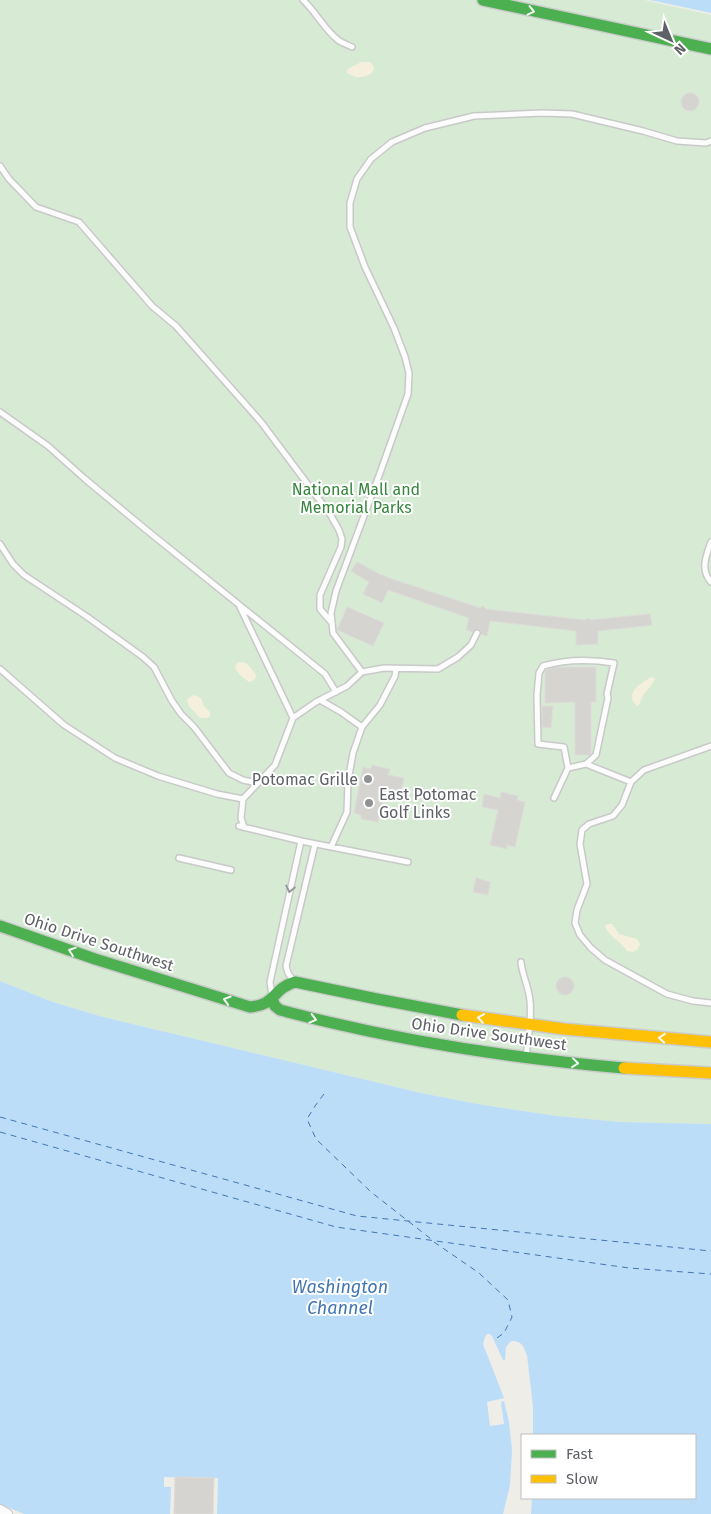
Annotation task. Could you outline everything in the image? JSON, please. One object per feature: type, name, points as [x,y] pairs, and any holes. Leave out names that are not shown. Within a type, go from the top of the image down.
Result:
[{"type":"street","points":[[483,0],[711,49]]},
{"type":"street","name":"Ohio Drive Southwest","points":[[0,926],[81,955],[250,1007],[259,1007],[272,999],[284,986],[295,982],[403,1005],[529,1025],[711,1042]]},
{"type":"street","name":"Ohio Drive Southwest","points":[[272,999],[275,1006],[280,1010],[332,1024],[403,1039],[526,1057],[622,1068],[711,1073]]},
{"type":"street","points":[[0,1510],[7,1514]]},
{"type":"lane","points":[[303,0],[339,41],[352,48]]},
{"type":"lane","points":[[362,672],[334,632],[331,613],[336,591],[408,394],[409,373],[394,328],[365,267],[350,228],[350,203],[357,180],[371,159],[392,142],[425,128],[474,116],[542,113],[572,114],[643,130],[677,140],[706,143],[711,141]]},
{"type":"lane","points":[[0,166],[8,179],[36,207],[79,222],[152,306],[176,326],[261,422],[325,506],[340,530],[342,539],[341,547],[320,595],[320,609],[332,623]]},
{"type":"lane","points":[[0,412],[48,446],[85,479],[325,674],[336,692]]},
{"type":"lane","points":[[711,542],[705,559],[706,576],[711,582]]},
{"type":"lane","points":[[0,544],[13,564],[24,575],[144,657],[154,668],[181,714],[199,732],[229,773],[257,784]]},
{"type":"lane","points":[[240,606],[293,718]]},
{"type":"lane","points":[[408,862],[301,841],[242,826],[243,799],[275,765],[293,718],[320,700],[347,686],[362,672],[384,668],[438,669],[458,658],[471,645],[476,633]]},
{"type":"lane","points":[[554,798],[568,768],[564,747],[538,744],[537,695],[539,673],[543,666],[559,662],[594,660],[614,662],[606,694],[608,698],[596,755],[586,764],[568,768]]},
{"type":"lane","points":[[0,669],[64,725],[115,758],[158,776],[217,794],[243,799]]},
{"type":"lane","points":[[331,847],[347,812],[348,781],[353,753],[362,728],[380,705],[396,669]]},
{"type":"lane","points":[[320,700],[341,712],[362,728]]},
{"type":"lane","points":[[711,746],[644,770],[631,782],[622,805],[614,816],[588,824],[582,830],[580,844],[587,884],[577,910],[576,923],[580,935],[605,960],[667,994],[693,1001],[711,1003]]},
{"type":"lane","points":[[586,764],[631,782]]},
{"type":"lane","points":[[272,999],[270,982],[301,841]]},
{"type":"lane","points":[[295,982],[288,973],[286,966],[316,844]]},
{"type":"lane","points":[[179,858],[231,870]]},
{"type":"lane","points":[[521,962],[530,999],[526,1057]]},
{"type":"green space","name":"National Mall and Memorial Parks","points":[[0,0],[644,0],[711,15],[711,1124],[620,1122],[557,1116],[421,1093],[103,1017],[53,1002],[0,981]]},
{"type":"sand","points":[[362,62],[370,62],[374,70],[368,75],[361,77],[347,73],[347,70]]},
{"type":"sand","points":[[240,662],[246,663],[255,673],[256,677],[253,681],[249,682],[235,668],[236,664]]},
{"type":"sand","points":[[651,677],[655,678],[654,682],[637,706],[633,701],[633,693],[638,686]]},
{"type":"sand","points":[[194,695],[201,699],[203,705],[210,712],[208,718],[200,718],[189,706],[187,700]]},
{"type":"sand","points":[[612,924],[619,934],[637,939],[640,944],[638,949],[633,952],[627,951],[607,930],[605,926]]},
{"type":"water","points":[[649,0],[711,0],[711,13],[655,1]]},
{"type":"water","name":"Washington Channel","points":[[0,981],[53,1002],[103,1017],[421,1093],[557,1116],[620,1122],[711,1124],[711,1514],[217,1514],[218,1478],[164,1477],[164,1487],[171,1487],[170,1514],[24,1514],[0,1504]]},
{"type":"pier","points":[[487,1334],[492,1336],[503,1360],[505,1360],[506,1347],[511,1341],[520,1343],[527,1355],[533,1407],[533,1434],[521,1434],[521,1499],[532,1499],[531,1514],[503,1514],[510,1485],[512,1450],[509,1422],[504,1401],[501,1402],[504,1424],[490,1426],[487,1402],[504,1398],[483,1344]]},
{"type":"building","points":[[690,93],[696,96],[699,102],[696,108],[690,111],[684,108],[681,102],[684,96]]},
{"type":"building","points":[[357,562],[386,577],[480,608],[483,606],[486,609],[585,620],[588,618],[590,620],[650,614],[652,625],[598,631],[598,644],[576,645],[576,631],[490,621],[487,636],[481,634],[481,631],[478,629],[475,629],[473,632],[466,630],[469,618],[388,590],[382,603],[363,594],[369,582],[351,571]]},
{"type":"building","points":[[347,607],[384,623],[373,646],[337,630]]},
{"type":"building","points":[[556,667],[596,667],[596,702],[591,702],[590,755],[575,755],[575,702],[545,703],[545,672]]},
{"type":"building","points":[[542,706],[553,706],[551,728],[542,727]]},
{"type":"building","name":"East Potomac Golf Links","points":[[372,765],[390,769],[388,775],[404,778],[401,793],[385,789],[378,822],[361,819],[361,815],[354,813],[363,767],[371,769]]},
{"type":"building","points":[[501,792],[518,796],[517,800],[525,802],[515,847],[507,845],[507,849],[490,845],[498,810],[482,807],[484,794],[500,798]]},
{"type":"building","points":[[476,878],[490,882],[488,895],[473,892]]},
{"type":"building","points":[[561,977],[569,977],[574,982],[572,993],[561,995],[556,990],[556,982]]},
{"type":"building","points":[[175,1477],[214,1478],[213,1514],[174,1514]]},
{"type":"ferry route","points":[[324,1094],[307,1119],[316,1139],[371,1192],[431,1239]]},
{"type":"ferry route","points":[[0,1117],[357,1216],[711,1251]]},
{"type":"ferry route","points":[[0,1132],[336,1227],[629,1268],[711,1274]]},
{"type":"ferry route","points":[[434,1242],[479,1273],[508,1300],[512,1317],[504,1333],[494,1340]]},
{"type":"traffic: fast","points":[[483,0],[711,49]]},
{"type":"traffic: fast","points":[[0,926],[95,959],[250,1007],[265,1003],[282,989],[295,982],[462,1015]]},
{"type":"traffic: fast","points":[[272,999],[275,1006],[280,1010],[408,1039],[537,1059],[624,1068]]},
{"type":"traffic: slow","points":[[462,1015],[564,1029],[711,1042]]},
{"type":"traffic: slow","points":[[624,1068],[711,1073]]},
{"type":"place","name":"Potomac Grille","points":[[368,779]]},
{"type":"place","name":"East Potomac Golf Links","points":[[369,803]]}]
